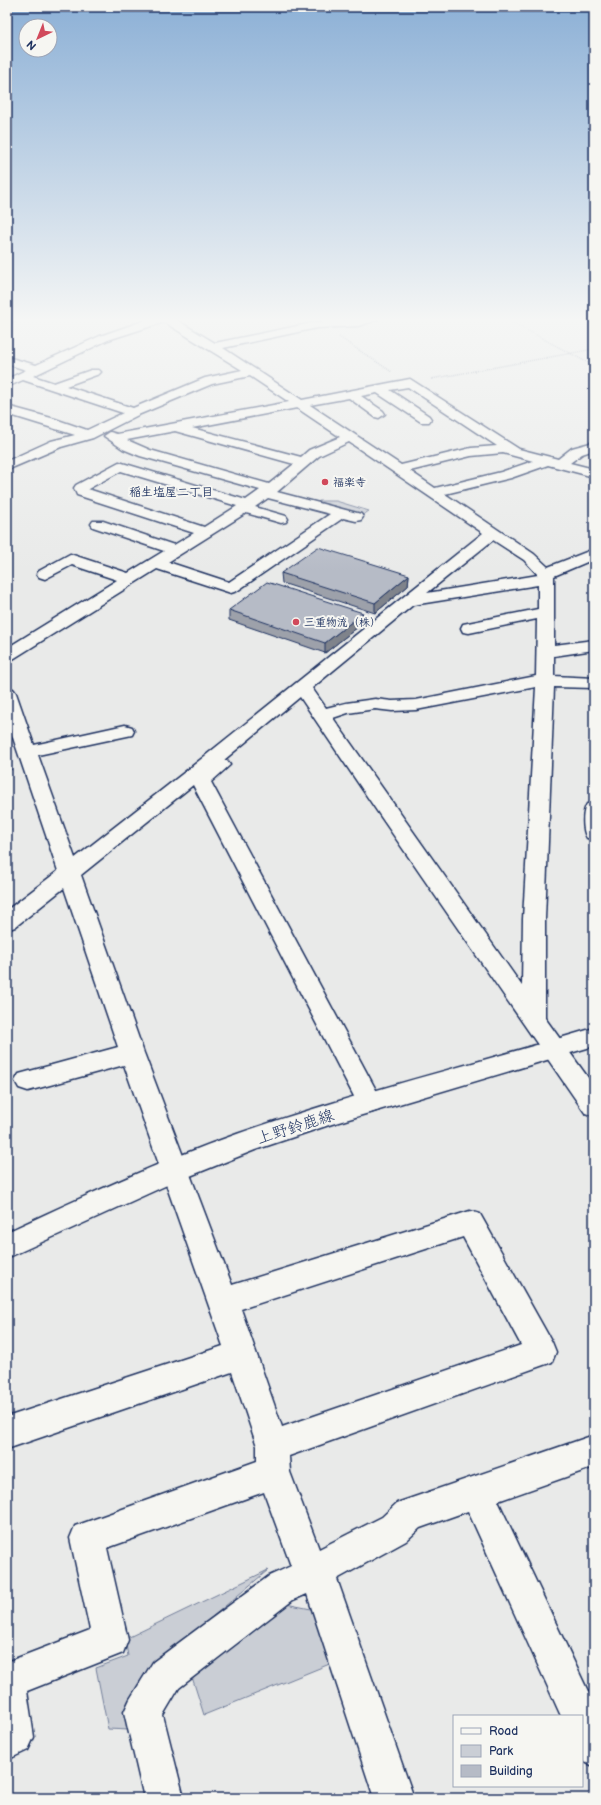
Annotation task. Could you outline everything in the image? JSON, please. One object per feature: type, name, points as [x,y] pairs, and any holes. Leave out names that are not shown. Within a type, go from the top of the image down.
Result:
[{"type":"street","points":[[107,403],[133,412],[168,428],[303,462]]},
{"type":"street","points":[[7,466],[56,444],[90,434],[133,412],[155,403]]},
{"type":"street","points":[[7,410],[90,434],[116,438],[303,403]]},
{"type":"street","points":[[364,403],[379,414]]},
{"type":"street","points":[[401,403],[425,419]]},
{"type":"street","points":[[441,403],[514,451]]},
{"type":"street","points":[[299,404],[529,557],[546,576],[544,652],[545,681],[534,919],[533,1020]]},
{"type":"street","points":[[7,655],[175,552],[246,506],[268,491],[320,450],[350,437]]},
{"type":"street","points":[[116,438],[128,446],[145,453],[268,491],[291,501],[305,502],[356,518]]},
{"type":"street","points":[[433,494],[553,463],[576,452],[594,446]]},
{"type":"street","points":[[398,470],[471,452],[503,449],[594,473]]},
{"type":"street","points":[[206,532],[82,492],[81,488],[119,466],[246,506],[281,519]]},
{"type":"street","points":[[156,563],[232,588],[341,513]]},
{"type":"street","points":[[98,524],[164,546],[175,552]]},
{"type":"street","points":[[370,1103],[201,781],[304,689],[406,602],[493,532]]},
{"type":"street","points":[[406,602],[474,590],[512,587],[530,583],[594,554]]},
{"type":"street","points":[[45,574],[70,559],[130,579]]},
{"type":"street","points":[[469,628],[546,612]]},
{"type":"street","points":[[544,652],[594,645]]},
{"type":"street","points":[[322,715],[346,708],[376,704],[392,706],[416,705],[471,693],[545,681],[594,683]]},
{"type":"street","points":[[304,689],[388,813],[594,1106]]},
{"type":"street","points":[[7,922],[304,689]]},
{"type":"street","points":[[7,693],[132,1053],[223,1301],[307,1563],[318,1572],[394,1798]]},
{"type":"street","points":[[28,752],[125,731]]},
{"type":"street","points":[[594,808],[594,833]]},
{"type":"street","name":"上野鈴鹿線","points":[[7,1246],[174,1168],[282,1130],[594,1038]]},
{"type":"street","points":[[28,1081],[132,1053]]},
{"type":"street","points":[[7,1741],[15,1738],[7,1681],[110,1640],[87,1538],[273,1459],[541,1352],[470,1223],[223,1301]]},
{"type":"street","points":[[7,1433],[241,1354]]},
{"type":"street","points":[[164,1798],[143,1712],[166,1675],[281,1588],[318,1572],[330,1562],[394,1529],[409,1515],[594,1451]]},
{"type":"street","points":[[476,1491],[580,1715]]},
{"type":"street","points":[[583,1723],[594,1747]]},
{"type":"green space","points":[[336,501],[369,511],[363,515],[318,502]]},
{"type":"green space","points":[[268,1570],[155,1665],[129,1730],[108,1729],[96,1668],[128,1656],[125,1639]]},
{"type":"green space","points":[[281,1603],[311,1609],[332,1663],[204,1715],[192,1677]]},
{"type":"building","name":"三重物流（株）","points":[[318,547],[409,575],[375,603],[281,573]]},
{"type":"building","name":"三重物流（株）","points":[[267,582],[363,613],[325,643],[229,610]]},
{"type":"place","name":"福楽寺","points":[[325,482]]},
{"type":"place","name":"三重物流（株）","points":[[296,622]]},
{"type":"district","name":"稲生塩屋二丁目","points":[[171,492]]}]
